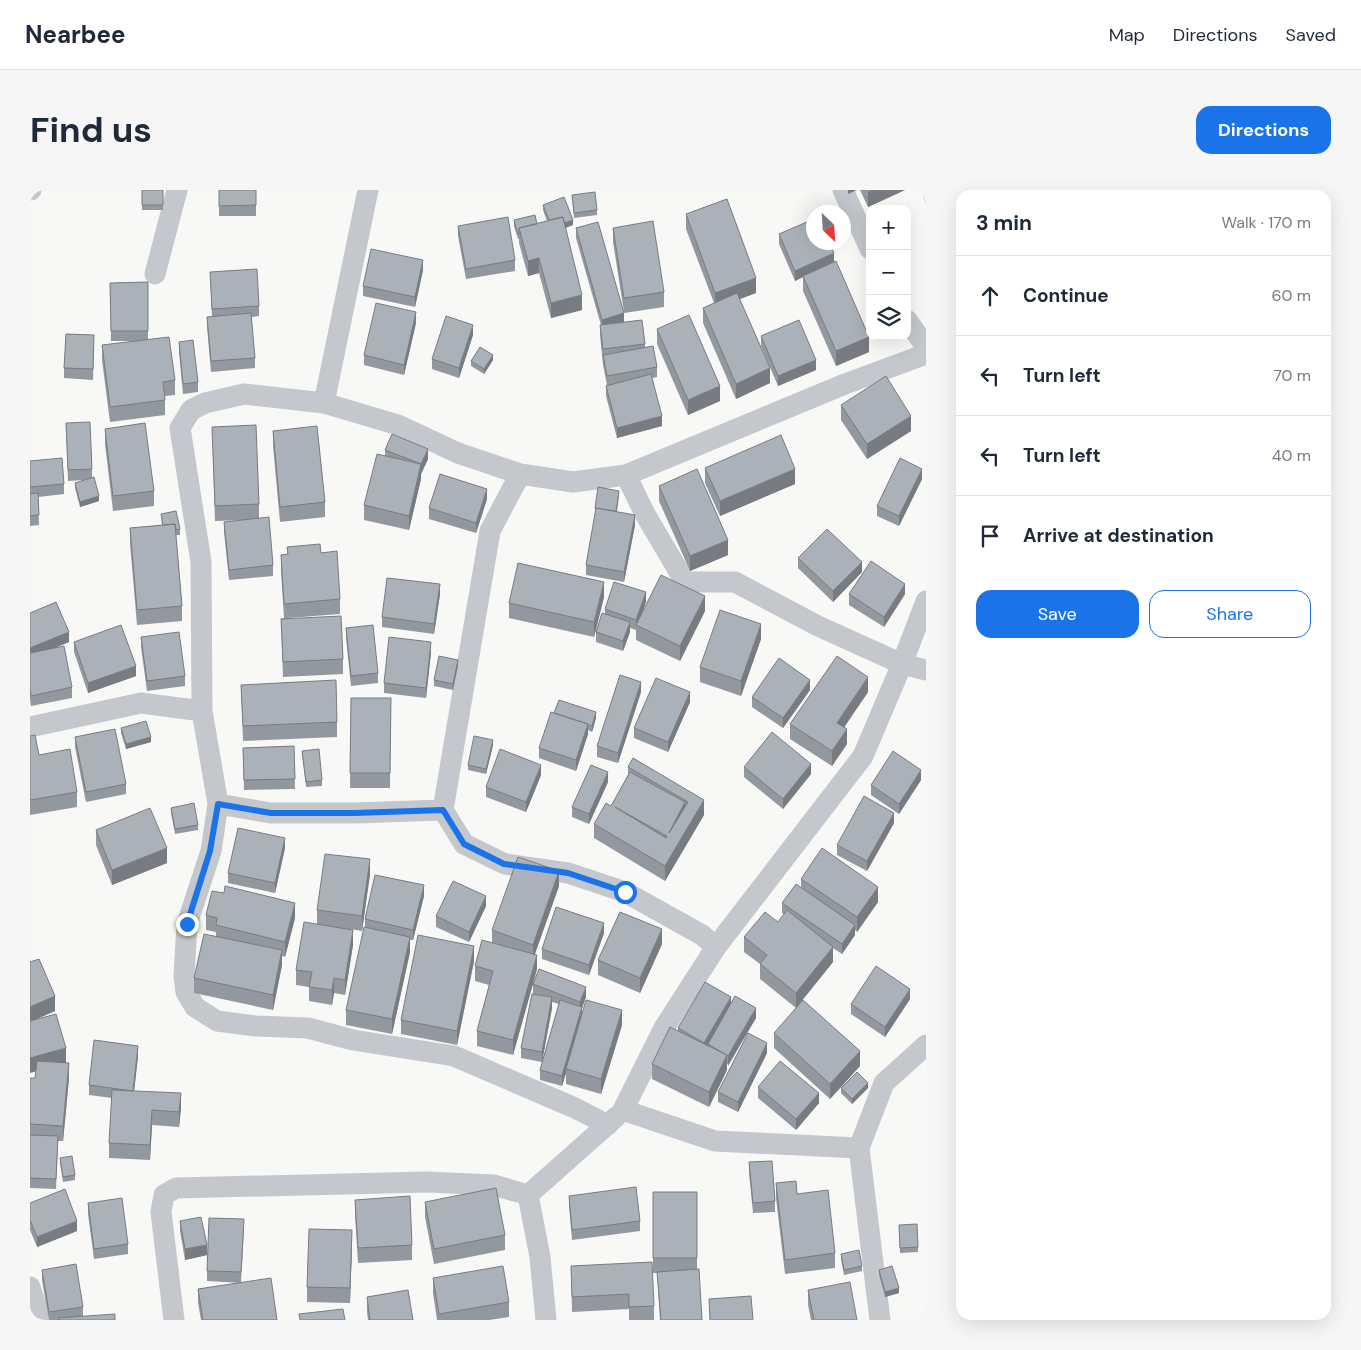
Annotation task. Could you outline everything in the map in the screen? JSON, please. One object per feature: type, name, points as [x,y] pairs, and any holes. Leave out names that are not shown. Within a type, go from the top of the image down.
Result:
[{"type":"street","points":[[155,274],[177,190]]},
{"type":"street","points":[[324,403],[368,190],[372,190]]},
{"type":"street","points":[[843,190],[866,240]]},
{"type":"street","points":[[911,326],[926,347]]},
{"type":"street","points":[[608,1126],[575,1108],[454,1056],[353,1040],[308,1028],[256,1026],[217,1021],[195,1007],[186,992],[184,976],[187,924],[210,851],[218,804],[202,711],[202,562],[180,428],[191,410],[205,403],[244,394],[324,403],[398,424],[458,453],[520,474],[573,482],[626,475],[845,384],[926,354]]},
{"type":"street","points":[[520,474],[490,531],[443,810],[464,844],[504,864],[568,873],[625,892],[702,935],[716,947]]},
{"type":"street","points":[[626,475],[645,514],[685,582],[735,582],[818,626],[902,664],[926,670]]},
{"type":"street","points":[[528,1195],[608,1126],[623,1110],[664,1028],[716,947],[863,756],[926,601]]},
{"type":"street","points":[[30,727],[141,703],[202,711]]},
{"type":"street","points":[[218,804],[271,813],[443,810]]},
{"type":"street","points":[[880,1320],[860,1148],[884,1083],[926,1046]]},
{"type":"street","points":[[623,1110],[715,1141],[860,1148]]},
{"type":"street","points":[[174,1320],[161,1212],[164,1196],[176,1188],[427,1182],[494,1185],[528,1195]]},
{"type":"street","points":[[528,1195],[540,1257],[546,1320]]},
{"type":"street","points":[[30,1287],[41,1320]]},
{"type":"building","points":[[142,190],[163,190],[163,205],[142,205]]},
{"type":"building","points":[[219,190],[256,190],[256,205],[219,206]]},
{"type":"building","points":[[595,192],[597,210],[574,213],[572,195]]},
{"type":"building","points":[[564,197],[573,220],[564,223],[563,217],[549,220],[543,205]]},
{"type":"building","points":[[727,199],[756,278],[715,293],[686,214]]},
{"type":"building","points":[[535,215],[537,224],[519,228],[518,234],[514,220]]},
{"type":"building","points":[[508,217],[515,260],[466,269],[458,226]]},
{"type":"building","points":[[563,217],[582,295],[551,303],[539,258],[528,261],[519,228]]},
{"type":"building","points":[[653,221],[664,292],[624,298],[613,228]]},
{"type":"building","points":[[598,222],[624,313],[602,320],[576,228]]},
{"type":"building","points":[[806,222],[806,250],[833,250],[834,253],[795,271],[779,234]]},
{"type":"building","points":[[371,249],[423,260],[415,297],[363,286]]},
{"type":"building","points":[[836,261],[866,330],[866,338],[836,351],[803,276]]},
{"type":"building","points":[[257,269],[259,306],[212,309],[210,272]]},
{"type":"building","points":[[148,282],[148,331],[111,331],[110,283]]},
{"type":"building","points":[[737,293],[770,368],[736,384],[703,308]]},
{"type":"building","points":[[376,303],[416,312],[404,365],[364,355]]},
{"type":"building","points":[[251,313],[255,358],[211,361],[207,317]]},
{"type":"building","points":[[689,315],[720,386],[688,400],[657,329]]},
{"type":"building","points":[[446,316],[473,325],[459,368],[432,359]]},
{"type":"building","points":[[642,320],[645,344],[603,349],[600,325]]},
{"type":"building","points":[[799,320],[816,360],[778,376],[761,336]]},
{"type":"building","points":[[66,334],[94,335],[93,369],[64,368]]},
{"type":"building","points":[[169,337],[175,380],[163,382],[165,400],[110,407],[102,345]]},
{"type":"building","points":[[193,340],[198,382],[183,384],[179,342]]},
{"type":"building","points":[[653,346],[657,367],[607,376],[603,355]]},
{"type":"building","points":[[480,347],[493,355],[484,369],[471,361]]},
{"type":"building","points":[[651,374],[662,416],[617,428],[606,386]]},
{"type":"building","points":[[886,376],[911,416],[867,444],[841,405]]},
{"type":"building","points":[[90,422],[92,469],[68,470],[66,423]]},
{"type":"building","points":[[145,423],[154,491],[113,496],[105,429]]},
{"type":"building","points":[[256,425],[259,504],[215,506],[212,427]]},
{"type":"building","points":[[317,426],[325,502],[280,507],[273,431]]},
{"type":"building","points":[[392,434],[428,449],[421,464],[385,450]]},
{"type":"building","points":[[781,435],[795,469],[720,501],[705,468]]},
{"type":"building","points":[[377,454],[421,464],[409,516],[364,505]]},
{"type":"building","points":[[62,458],[64,484],[30,487],[30,461]]},
{"type":"building","points":[[900,458],[922,469],[899,516],[877,506]]},
{"type":"building","points":[[697,469],[728,540],[690,556],[659,486]]},
{"type":"building","points":[[440,474],[487,489],[476,523],[429,508]]},
{"type":"building","points":[[94,477],[99,496],[80,502],[75,483]]},
{"type":"building","points":[[598,487],[619,491],[616,511],[595,508]]},
{"type":"building","points":[[38,493],[39,515],[30,516],[30,494]]},
{"type":"building","points":[[596,508],[635,515],[624,572],[586,565]]},
{"type":"building","points":[[176,511],[180,529],[176,530],[175,524],[163,525],[161,514]]},
{"type":"building","points":[[269,517],[273,565],[229,570],[224,522]]},
{"type":"building","points":[[175,524],[182,606],[137,610],[130,528]]},
{"type":"building","points":[[827,529],[862,562],[833,591],[798,558]]},
{"type":"building","points":[[320,544],[321,553],[337,551],[340,599],[284,604],[281,555],[288,554],[287,547]]},
{"type":"building","points":[[871,561],[905,584],[884,617],[849,594]]},
{"type":"building","points":[[518,563],[604,582],[594,622],[509,603]]},
{"type":"building","points":[[661,575],[705,596],[680,646],[636,625]]},
{"type":"building","points":[[387,578],[440,584],[434,624],[382,617]]},
{"type":"building","points":[[614,582],[646,592],[636,620],[605,609]]},
{"type":"building","points":[[56,602],[69,632],[30,648],[30,613]]},
{"type":"building","points":[[720,610],[761,624],[741,681],[700,667]]},
{"type":"building","points":[[602,613],[630,622],[623,641],[596,632]]},
{"type":"building","points":[[341,616],[343,659],[283,662],[281,619]]},
{"type":"building","points":[[121,625],[136,666],[88,683],[74,642]]},
{"type":"building","points":[[373,625],[378,673],[351,676],[346,628]]},
{"type":"building","points":[[179,632],[185,676],[147,681],[141,637]]},
{"type":"building","points":[[389,637],[431,642],[426,688],[384,683]]},
{"type":"building","points":[[64,646],[72,687],[31,696],[30,653]]},
{"type":"building","points":[[439,656],[458,660],[453,684],[434,680]]},
{"type":"building","points":[[837,656],[868,677],[837,723],[847,729],[832,751],[790,724]]},
{"type":"building","points":[[779,658],[810,680],[783,718],[752,697]]},
{"type":"building","points":[[620,675],[641,682],[618,753],[597,746]]},
{"type":"building","points":[[656,678],[690,692],[668,742],[634,728]]},
{"type":"building","points":[[336,680],[337,722],[243,726],[241,685]]},
{"type":"building","points":[[351,698],[391,698],[390,773],[350,773]]},
{"type":"building","points":[[559,700],[596,712],[592,726],[554,713]]},
{"type":"building","points":[[551,712],[588,724],[576,760],[539,748]]},
{"type":"building","points":[[146,721],[151,737],[126,744],[121,728]]},
{"type":"building","points":[[115,729],[126,784],[86,792],[75,737]]},
{"type":"building","points":[[772,732],[811,764],[783,799],[744,767]]},
{"type":"building","points":[[35,735],[39,755],[70,749],[77,792],[30,800],[30,736]]},
{"type":"building","points":[[474,736],[493,740],[486,769],[468,765]]},
{"type":"building","points":[[294,746],[295,779],[244,780],[243,748]]},
{"type":"building","points":[[319,749],[322,780],[306,782],[302,751]]},
{"type":"building","points":[[500,749],[541,765],[526,802],[486,787]]},
{"type":"building","points":[[893,751],[921,770],[899,804],[871,785]]},
{"type":"building","points":[[633,758],[704,800],[665,866],[594,824],[606,803],[611,806],[630,772],[685,802],[669,833],[688,802],[628,767]],"holes":[[[615,807],[667,836],[666,838]]]},
{"type":"building","points":[[591,765],[608,772],[589,814],[572,807]]},
{"type":"building","points":[[864,796],[894,813],[867,861],[837,845]]},
{"type":"building","points":[[194,803],[198,825],[175,829],[171,808]]},
{"type":"building","points":[[150,808],[167,848],[112,870],[96,830]]},
{"type":"building","points":[[238,828],[285,838],[275,883],[228,873]]},
{"type":"building","points":[[822,848],[878,887],[857,917],[801,879]]},
{"type":"building","points":[[325,854],[370,859],[362,916],[317,910]]},
{"type":"building","points":[[518,857],[559,871],[533,945],[492,930]]},
{"type":"building","points":[[375,875],[424,885],[413,930],[365,919]]},
{"type":"building","points":[[453,881],[486,896],[469,932],[436,916]]},
{"type":"building","points":[[796,884],[855,925],[842,944],[782,903]]},
{"type":"building","points":[[225,886],[295,903],[285,942],[216,925],[217,918],[206,915],[212,891],[224,893]]},
{"type":"building","points":[[556,907],[604,923],[589,965],[542,949]]},
{"type":"building","points":[[787,910],[833,947],[796,993],[760,964],[767,955],[744,937],[765,912],[778,922]]},
{"type":"building","points":[[620,912],[662,929],[640,978],[598,960]]},
{"type":"building","points":[[304,922],[353,930],[345,980],[334,978],[332,990],[309,987],[312,972],[296,970]]},
{"type":"building","points":[[364,927],[410,937],[392,1019],[346,1010]]},
{"type":"building","points":[[204,934],[282,950],[273,995],[194,978]]},
{"type":"building","points":[[418,935],[474,946],[457,1031],[401,1020]]},
{"type":"building","points":[[482,940],[537,955],[513,1040],[477,1031],[493,971],[475,966]]},
{"type":"building","points":[[39,959],[55,996],[30,1007],[30,962]]},
{"type":"building","points":[[876,966],[910,989],[885,1027],[851,1004]]},
{"type":"building","points":[[539,969],[586,987],[580,1002],[533,984]]},
{"type":"building","points":[[705,982],[731,997],[704,1043],[678,1028]]},
{"type":"building","points":[[532,994],[552,997],[542,1052],[521,1048]]},
{"type":"building","points":[[735,996],[756,1008],[728,1056],[708,1044]]},
{"type":"building","points":[[560,1000],[582,1007],[562,1076],[540,1070]]},
{"type":"building","points":[[586,1000],[622,1010],[601,1079],[566,1069]]},
{"type":"building","points":[[803,1000],[860,1051],[830,1084],[774,1033]]},
{"type":"building","points":[[56,1014],[66,1048],[30,1058],[30,1021]]},
{"type":"building","points":[[670,1027],[727,1055],[709,1092],[652,1064]]},
{"type":"building","points":[[748,1033],[767,1043],[738,1102],[718,1092]]},
{"type":"building","points":[[94,1040],[138,1046],[133,1091],[89,1085]]},
{"type":"building","points":[[37,1061],[69,1063],[63,1126],[30,1124],[30,1078],[35,1078]]},
{"type":"building","points":[[780,1061],[819,1093],[796,1119],[758,1087]]},
{"type":"building","points":[[857,1072],[868,1083],[852,1099],[841,1088]]},
{"type":"building","points":[[112,1090],[181,1093],[179,1112],[152,1110],[150,1145],[109,1143]]},
{"type":"building","points":[[30,1135],[58,1136],[56,1179],[30,1178]]},
{"type":"building","points":[[72,1156],[75,1175],[63,1177],[60,1158]]},
{"type":"building","points":[[772,1161],[775,1201],[753,1203],[749,1162]]},
{"type":"building","points":[[796,1181],[797,1194],[828,1190],[835,1253],[785,1260],[776,1183]]},
{"type":"building","points":[[636,1187],[640,1221],[572,1230],[569,1196]]},
{"type":"building","points":[[496,1188],[505,1235],[434,1249],[425,1202]]},
{"type":"building","points":[[65,1189],[77,1221],[37,1237],[30,1220],[30,1203]]},
{"type":"building","points":[[653,1192],[697,1192],[697,1258],[653,1258]]},
{"type":"building","points":[[410,1196],[412,1245],[358,1248],[355,1200]]},
{"type":"building","points":[[122,1198],[128,1244],[94,1249],[88,1203]]},
{"type":"building","points":[[201,1217],[207,1245],[185,1249],[180,1221]]},
{"type":"building","points":[[209,1218],[244,1219],[241,1272],[207,1271]]},
{"type":"building","points":[[917,1224],[918,1247],[900,1248],[899,1225]]},
{"type":"building","points":[[309,1229],[352,1230],[350,1288],[307,1287]]},
{"type":"building","points":[[859,1250],[862,1266],[844,1270],[841,1254]]},
{"type":"building","points":[[652,1262],[654,1306],[629,1307],[629,1294],[572,1297],[571,1266]]},
{"type":"building","points":[[76,1264],[83,1307],[49,1312],[42,1270]]},
{"type":"building","points":[[503,1266],[509,1302],[439,1314],[433,1278]]},
{"type":"building","points":[[892,1266],[899,1288],[885,1292],[879,1270]]},
{"type":"building","points":[[699,1269],[702,1320],[661,1320],[657,1272]]},
{"type":"building","points":[[271,1278],[277,1320],[203,1320],[198,1289]]},
{"type":"building","points":[[850,1282],[857,1320],[814,1320],[808,1290]]},
{"type":"building","points":[[408,1290],[413,1320],[370,1320],[367,1297]]},
{"type":"building","points":[[751,1296],[753,1320],[710,1320],[709,1299]]},
{"type":"building","points":[[343,1309],[345,1320],[300,1320],[299,1314]]},
{"type":"building","points":[[115,1314],[115,1320],[59,1320],[58,1318]]},
{"type":"route","points":[[187,924],[210,851],[218,804],[271,813],[443,810],[464,844],[504,864],[568,873],[625,892]]}]
